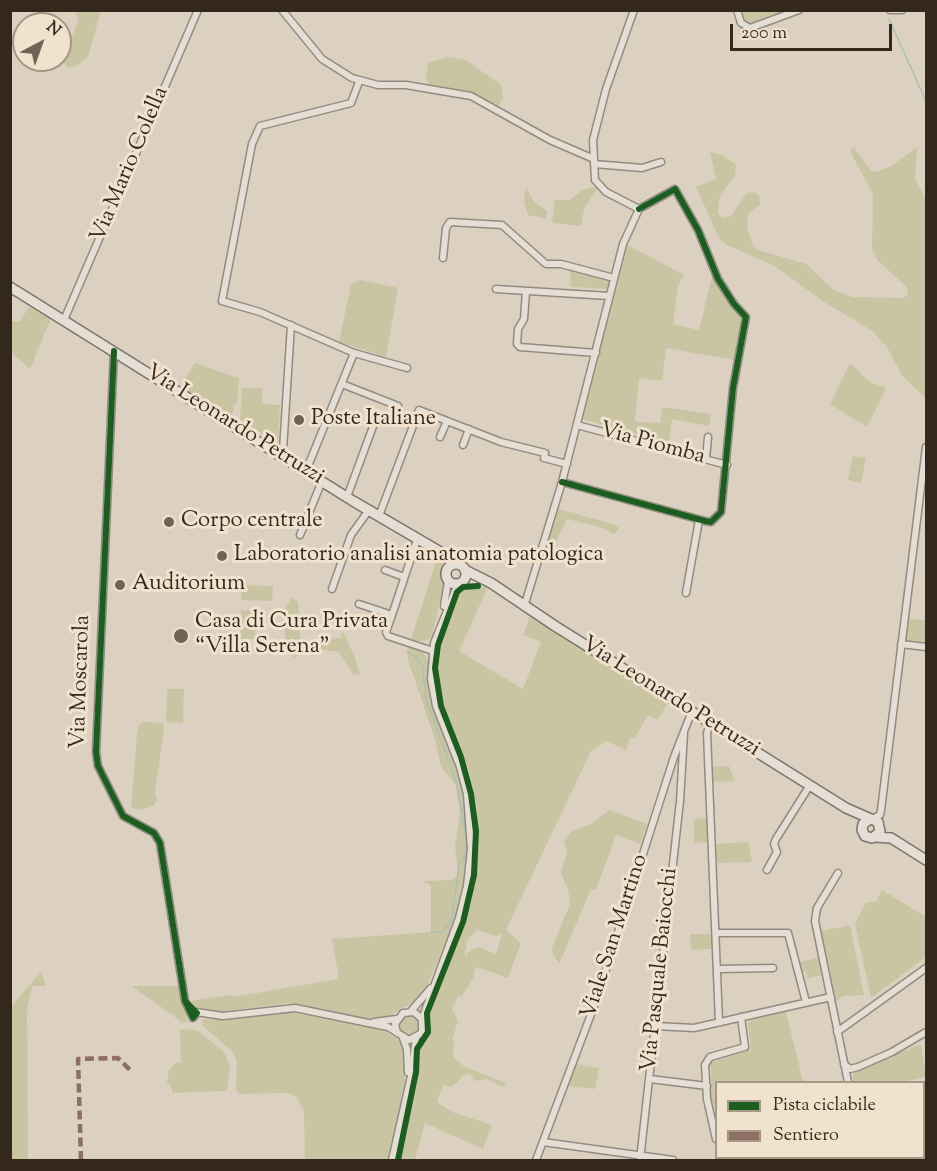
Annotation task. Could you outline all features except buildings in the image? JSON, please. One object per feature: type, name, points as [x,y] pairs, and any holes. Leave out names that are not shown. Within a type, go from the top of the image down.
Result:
[{"type":"main road","name":"Via Leonardo Petruzzi","points":[[10,287],[427,545],[451,566],[461,566],[810,785],[859,818],[862,827]]},
{"type":"main road","points":[[448,581],[451,566]]},
{"type":"main road","points":[[461,583],[465,570]]},
{"type":"main road","name":"Via Leonardo Petruzzi","points":[[448,581],[494,588]]},
{"type":"main road","name":"Via Leonardo Petruzzi","points":[[846,808],[871,819]]},
{"type":"main road","points":[[927,855],[871,819],[862,827],[865,836],[891,838],[927,860]]},
{"type":"main road","points":[[875,837],[879,834],[881,827]]},
{"type":"street","name":"Via Mario Colella","points":[[64,320],[198,10]]},
{"type":"street","points":[[282,10],[322,59],[359,82],[406,85],[471,96],[550,140],[594,161],[642,168],[661,162]]},
{"type":"street","points":[[562,482],[699,520],[711,522],[721,512],[733,388],[746,316],[734,304],[718,279],[698,230],[675,189],[639,209],[606,192],[595,180],[593,140],[606,89],[634,10]]},
{"type":"street","points":[[737,10],[741,23],[750,28],[799,10]]},
{"type":"street","points":[[890,10],[902,10]]},
{"type":"street","points":[[359,82],[351,103],[260,126],[252,144],[222,300],[291,324],[354,353],[407,368]]},
{"type":"street","name":"Via Piomba","points":[[524,607],[567,464],[623,244],[639,209]]},
{"type":"street","points":[[442,258],[446,228],[450,222],[496,224],[508,228],[546,264],[561,264],[614,278]]},
{"type":"street","points":[[496,289],[609,296]]},
{"type":"street","points":[[526,291],[524,319],[518,329],[517,344],[520,347],[596,352]]},
{"type":"street","points":[[281,456],[291,324]]},
{"type":"street","name":"Via Moscarola","points":[[114,351],[96,752],[98,766],[123,816],[154,833],[160,843],[185,1001],[195,1016],[295,1008],[362,1023]]},
{"type":"street","points":[[306,471],[354,353]]},
{"type":"street","points":[[342,384],[398,406]]},
{"type":"street","points":[[379,516],[418,410],[545,453],[544,458],[567,464]]},
{"type":"street","points":[[347,497],[375,421]]},
{"type":"street","points":[[440,437],[447,421]]},
{"type":"street","name":"Via Piomba","points":[[577,425],[727,465]]},
{"type":"street","points":[[463,446],[469,429]]},
{"type":"street","points":[[706,459],[708,437]]},
{"type":"street","points":[[871,819],[881,813],[927,447]]},
{"type":"street","points":[[300,535],[322,481]]},
{"type":"street","points":[[332,589],[351,535],[369,510]]},
{"type":"street","points":[[918,513],[927,514]]},
{"type":"street","points":[[686,593],[699,520]]},
{"type":"street","points":[[417,540],[391,619],[388,636],[433,651]]},
{"type":"street","points":[[386,570],[404,577]]},
{"type":"street","points":[[392,1161],[416,1038],[423,1030],[422,1019],[459,918],[467,886],[471,849],[467,794],[460,767],[433,694],[433,651],[442,619],[448,581]]},
{"type":"street","points":[[442,619],[461,583]]},
{"type":"street","points":[[358,604],[391,619]]},
{"type":"street","points":[[901,644],[927,647]]},
{"type":"street","name":"Via Pasquale Baiocchi","points":[[640,1158],[680,801],[680,752],[692,711]]},
{"type":"street","points":[[710,723],[707,733],[719,1022]]},
{"type":"street","name":"Viale San Martino","points":[[536,1161],[596,1001],[663,791],[680,752]]},
{"type":"street","points":[[667,780],[681,780]]},
{"type":"street","points":[[767,870],[778,851],[774,844],[776,839],[810,785]]},
{"type":"street","points":[[838,873],[815,915],[848,1081]]},
{"type":"street","points":[[716,933],[788,933],[806,1002]]},
{"type":"street","points":[[718,969],[773,968]]},
{"type":"street","points":[[837,1032],[927,968]]},
{"type":"street","points":[[362,1023],[397,1019],[402,1013],[411,1011],[437,977]]},
{"type":"street","points":[[655,1026],[690,1029],[831,997]]},
{"type":"street","points":[[411,1011],[422,1019]]},
{"type":"street","points":[[715,1129],[706,1086],[705,1065],[708,1059],[746,1047],[741,1017]]},
{"type":"street","points":[[397,1019],[400,1035],[407,1049],[409,1082]]},
{"type":"street","points":[[362,1023],[388,1027],[400,1035],[416,1038]]},
{"type":"street","points":[[848,1081],[851,1071],[892,1052],[927,1032]]},
{"type":"street","points":[[844,1063],[850,1069],[858,1067]]},
{"type":"street","points":[[650,1079],[706,1086]]},
{"type":"street","points":[[543,1142],[640,1158],[673,1161]]},
{"type":"shaded area","points":[[76,11],[101,11],[88,57],[72,67],[72,35],[78,22]]},
{"type":"shaded area","points":[[739,11],[794,11],[753,26],[744,24]]},
{"type":"shaded area","points":[[448,57],[466,60],[501,85],[503,97],[498,108],[491,110],[470,99],[426,90],[429,86],[426,78],[428,63]]},
{"type":"shaded area","points":[[853,146],[871,171],[876,172],[891,166],[917,147],[915,178],[926,200],[926,398],[902,376],[887,347],[871,330],[824,302],[775,266],[720,240],[696,187],[716,179],[710,152],[722,155],[736,165],[735,176],[720,195],[718,213],[722,218],[731,216],[746,194],[752,191],[758,194],[761,199],[760,204],[748,214],[747,228],[753,245],[758,250],[806,264],[835,291],[853,297],[904,298],[908,293],[907,287],[877,260],[872,249],[873,194],[850,151]]},
{"type":"shaded area","points":[[599,186],[584,209],[581,226],[552,223],[555,200],[570,200],[583,190]]},
{"type":"shaded area","points":[[526,187],[534,202],[547,211],[546,219],[528,215],[524,200]]},
{"type":"shaded area","points":[[626,244],[684,275],[678,285],[673,324],[699,330],[713,272],[743,317],[735,360],[666,348],[662,381],[639,378],[635,420],[638,422],[660,423],[662,407],[711,414],[709,426],[672,419],[669,443],[582,419]]},
{"type":"shaded area","points":[[570,269],[610,281],[609,289],[571,287]]},
{"type":"shaded area","points":[[360,280],[398,288],[386,357],[339,342],[351,284]]},
{"type":"shaded area","points":[[29,307],[51,318],[30,369],[10,351],[11,321],[20,321]]},
{"type":"shaded area","points":[[195,363],[239,378],[237,404],[234,404],[232,417],[180,386]]},
{"type":"shaded area","points":[[850,363],[870,382],[886,388],[867,427],[830,404]]},
{"type":"shaded area","points":[[242,388],[262,388],[262,404],[280,405],[278,444],[240,420]]},
{"type":"shaded area","points":[[853,456],[866,458],[861,483],[848,480]]},
{"type":"shaded area","points":[[558,509],[613,524],[619,528],[614,534],[600,527],[567,519],[557,540],[551,543],[549,559],[544,555],[553,523],[557,521],[554,520]]},
{"type":"shaded area","points":[[438,556],[443,561],[441,573],[444,582],[432,636],[425,641],[416,641],[411,639]]},
{"type":"shaded area","points":[[242,585],[273,586],[272,601],[241,600]]},
{"type":"shaded area","points":[[468,587],[488,587],[459,651],[523,689],[541,642],[523,635],[530,616],[668,703],[657,720],[648,715],[634,739],[630,738],[626,750],[606,741],[591,751],[506,930],[521,943],[508,978],[476,967],[473,979],[462,996],[458,996],[452,1009],[458,1021],[452,1040],[454,1043],[453,1057],[465,1067],[506,1083],[503,1087],[487,1079],[475,1081],[470,1074],[465,1074],[452,1087],[443,1085],[437,1102],[452,1112],[492,1125],[483,1149],[425,1123],[415,1160],[399,1160],[418,1071],[419,1046],[430,1032],[429,1010],[464,922],[475,884],[478,848],[477,806],[468,767],[443,704],[438,666],[443,633],[460,590]],"holes":[[[477,930],[496,936],[502,934],[496,954],[479,947],[471,950],[465,956],[467,940]]]},
{"type":"shaded area","points":[[292,598],[298,602],[301,651],[296,658],[287,653],[283,612]]},
{"type":"shaded area","points":[[241,610],[256,611],[255,639],[240,639]]},
{"type":"shaded area","points":[[907,618],[926,621],[926,646],[906,641]]},
{"type":"shaded area","points":[[343,631],[360,675],[353,674],[339,652],[317,649],[326,638],[341,638]]},
{"type":"shaded area","points":[[409,644],[421,649],[428,660],[431,698],[460,776],[469,840],[465,878],[455,920],[424,993],[414,1004],[403,1007],[391,1016],[368,1019],[288,1003],[225,1011],[204,1011],[195,1007],[190,1002],[339,979],[332,939],[431,932],[431,885],[422,881],[452,880],[456,877],[458,871],[455,847],[460,813],[456,785],[441,767],[435,740],[409,663],[407,654]]},
{"type":"shaded area","points":[[167,689],[184,689],[183,723],[166,722]]},
{"type":"shaded area","points":[[144,722],[163,723],[164,731],[155,791],[157,800],[154,806],[139,810],[131,807],[137,733],[139,725]]},
{"type":"shaded area","points":[[729,766],[734,781],[714,782],[713,767]]},
{"type":"shaded area","points":[[609,810],[647,824],[640,844],[616,835],[596,890],[591,889],[559,964],[551,950],[570,904],[561,872],[567,853],[564,840],[571,832],[591,824]]},
{"type":"shaded area","points":[[707,818],[709,842],[694,843],[694,819]]},
{"type":"shaded area","points":[[748,842],[752,862],[717,863],[716,844]]},
{"type":"shaded area","points":[[882,890],[926,917],[926,957],[871,998],[855,924],[866,902],[876,902]]},
{"type":"shaded area","points":[[850,925],[864,995],[844,996],[836,1001],[821,931]]},
{"type":"shaded area","points":[[690,934],[714,934],[714,949],[691,950]]},
{"type":"shaded area","points":[[818,958],[822,975],[808,978],[806,971],[802,972],[799,962]]},
{"type":"shaded area","points":[[41,972],[46,986],[32,986],[27,1010],[28,1160],[11,1160],[11,1007]]},
{"type":"shaded area","points":[[132,986],[178,986],[188,1022],[180,1023]]},
{"type":"shaded area","points":[[283,1011],[383,1030],[402,1042],[406,1075],[389,1160],[305,1160],[304,1112],[297,1097],[288,1093],[239,1094],[236,1090],[237,1062],[233,1052],[203,1026],[202,1020]]},
{"type":"shaded area","points":[[786,1012],[803,1081],[715,1081],[715,1111],[711,1097],[711,1062],[751,1050],[748,1024],[750,1020]]},
{"type":"shaded area","points":[[410,1014],[418,1017],[421,1025],[418,1033],[410,1036],[402,1033],[399,1025],[402,1017]]},
{"type":"shaded area","points":[[180,1029],[197,1030],[224,1052],[230,1066],[227,1091],[172,1093],[171,1086],[166,1082],[169,1079],[167,1072],[176,1063],[181,1062]]},
{"type":"shaded area","points":[[921,1044],[926,1077],[907,1081],[853,1081],[853,1073]]},
{"type":"shaded area","points":[[575,1064],[599,1068],[595,1089],[567,1086]]},
{"type":"shaded area","points":[[748,1159],[864,1160],[749,1160]]},
{"type":"waterway","points":[[889,19],[926,101]]},
{"type":"waterway","points":[[407,652],[416,657],[423,667],[426,699],[456,781],[467,842],[464,859],[459,864],[452,919],[443,932],[431,932]]},
{"type":"marked path","points":[[81,1160],[78,1059],[118,1058],[130,1070]]},
{"type":"cycle path","points":[[562,482],[705,521],[711,522],[721,512],[733,388],[746,317],[734,304],[718,279],[698,230],[675,189],[639,209]]},
{"type":"cycle path","points":[[114,351],[96,752],[98,766],[123,816],[154,833],[160,843],[185,1001],[193,1018],[197,1013],[185,1001]]},
{"type":"cycle path","points":[[398,1160],[416,1072],[417,1049],[428,1032],[427,1013],[463,922],[474,875],[476,831],[471,794],[461,757],[441,706],[435,668],[438,645],[457,592],[463,587],[478,586]]},
{"type":"place","name":"Poste Italiane","points":[[299,420]]},
{"type":"place","name":"Corpo centrale","points":[[169,522]]},
{"type":"place","name":"Laboratorio analisi anatomia patologica","points":[[222,556]]},
{"type":"place","name":"Auditorium","points":[[120,585]]},
{"type":"place","name":"Casa di Cura Privata “Villa Serena”","points":[[181,636]]}]
